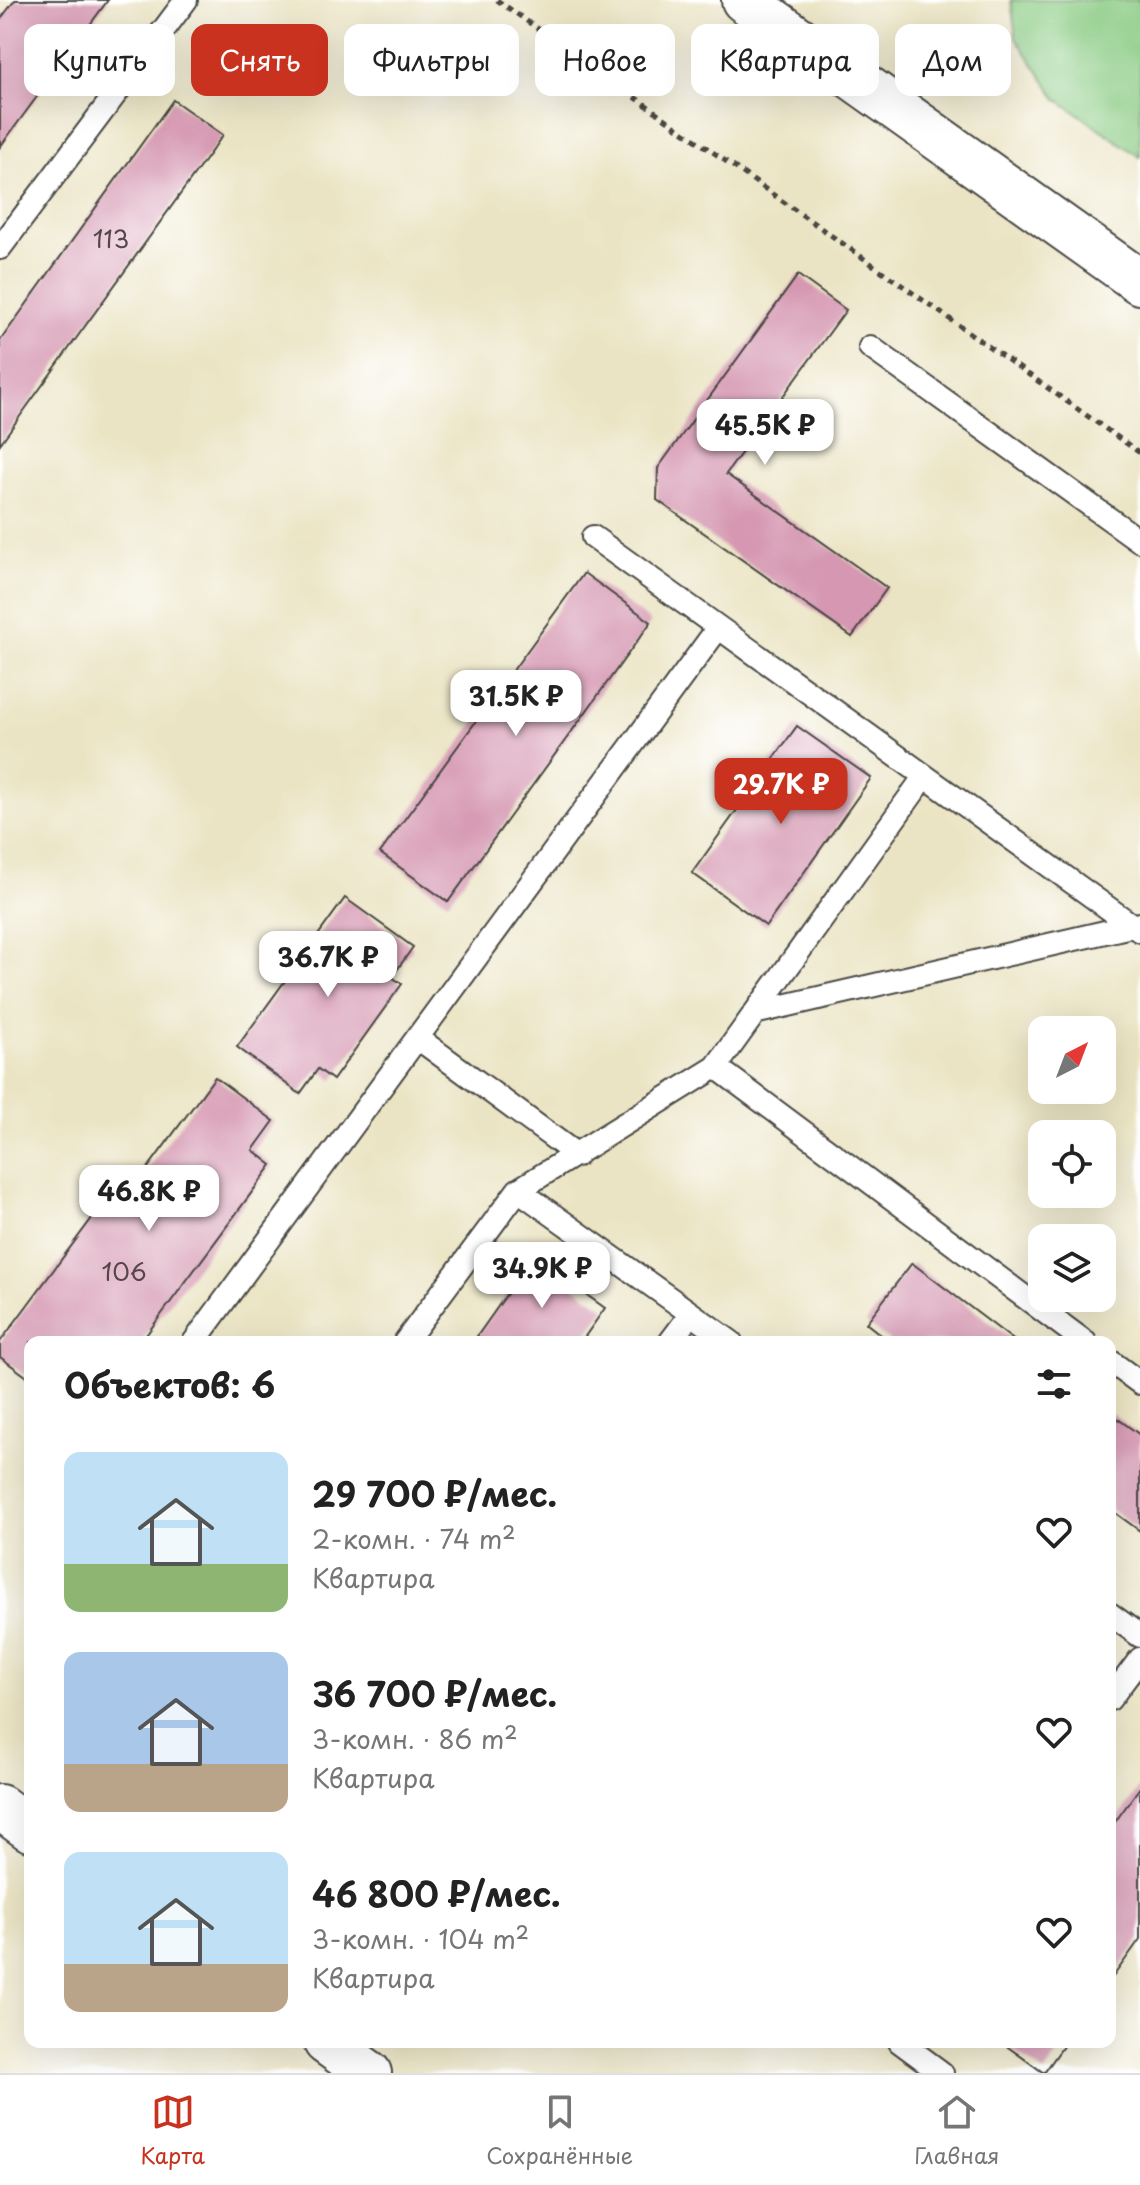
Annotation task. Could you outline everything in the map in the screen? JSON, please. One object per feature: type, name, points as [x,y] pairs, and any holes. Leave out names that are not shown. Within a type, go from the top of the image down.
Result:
[{"type":"main road","points":[[744,0],[1140,282]]},
{"type":"main road","points":[[0,1807],[24,1825]]},
{"type":"main road","points":[[334,2048],[369,2073]]},
{"type":"lane","points":[[0,248],[186,0]]},
{"type":"lane","points":[[870,347],[1140,541]]},
{"type":"lane","points":[[593,537],[1138,927]]},
{"type":"lane","points":[[198,1336],[718,628]]},
{"type":"lane","points":[[409,1336],[518,1190],[716,1067],[925,776]]},
{"type":"lane","points":[[758,1012],[1138,927]]},
{"type":"lane","points":[[419,1039],[577,1155]]},
{"type":"lane","points":[[716,1067],[1077,1336]]},
{"type":"lane","points":[[518,1190],[722,1336]]},
{"type":"lane","points":[[674,1336],[691,1314]]},
{"type":"lane","points":[[1116,1365],[1140,1383]]},
{"type":"lane","points":[[1116,1618],[1140,1636]]},
{"type":"lane","points":[[1116,1691],[1140,1659]]},
{"type":"lane","points":[[908,2048],[942,2073]]},
{"type":"path","points":[[497,0],[1140,453]]},
{"type":"green space","points":[[1011,0],[1140,0],[1140,157],[1057,99],[1016,38]]},
{"type":"building","points":[[15,0],[108,0],[90,24],[24,24],[24,96],[37,96],[0,147],[0,20]]},
{"type":"building","points":[[173,100],[223,135],[0,444],[0,341]]},
{"type":"building","points":[[798,275],[846,310],[726,474],[887,588],[852,637],[657,500],[658,468]]},
{"type":"building","points":[[584,573],[651,622],[448,902],[380,853]]},
{"type":"building","points":[[797,726],[871,778],[766,926],[692,873]]},
{"type":"building","points":[[345,898],[413,947],[392,977],[402,984],[333,1080],[318,1069],[300,1094],[237,1047]]},
{"type":"building","points":[[215,1077],[274,1121],[253,1150],[272,1165],[145,1336],[24,1336],[24,1375],[0,1357],[0,1342],[113,1190],[125,1199]]},
{"type":"building","points":[[533,1257],[605,1308],[585,1336],[477,1336]]},
{"type":"building","points":[[912,1263],[1008,1336],[882,1336],[866,1323]]},
{"type":"building","points":[[1116,1417],[1140,1435],[1140,1531],[1116,1513]]},
{"type":"building","points":[[1140,1787],[1140,1939],[1116,1973],[1116,1821]]},
{"type":"building","points":[[1009,2048],[1062,2048],[1044,2073]]}]
